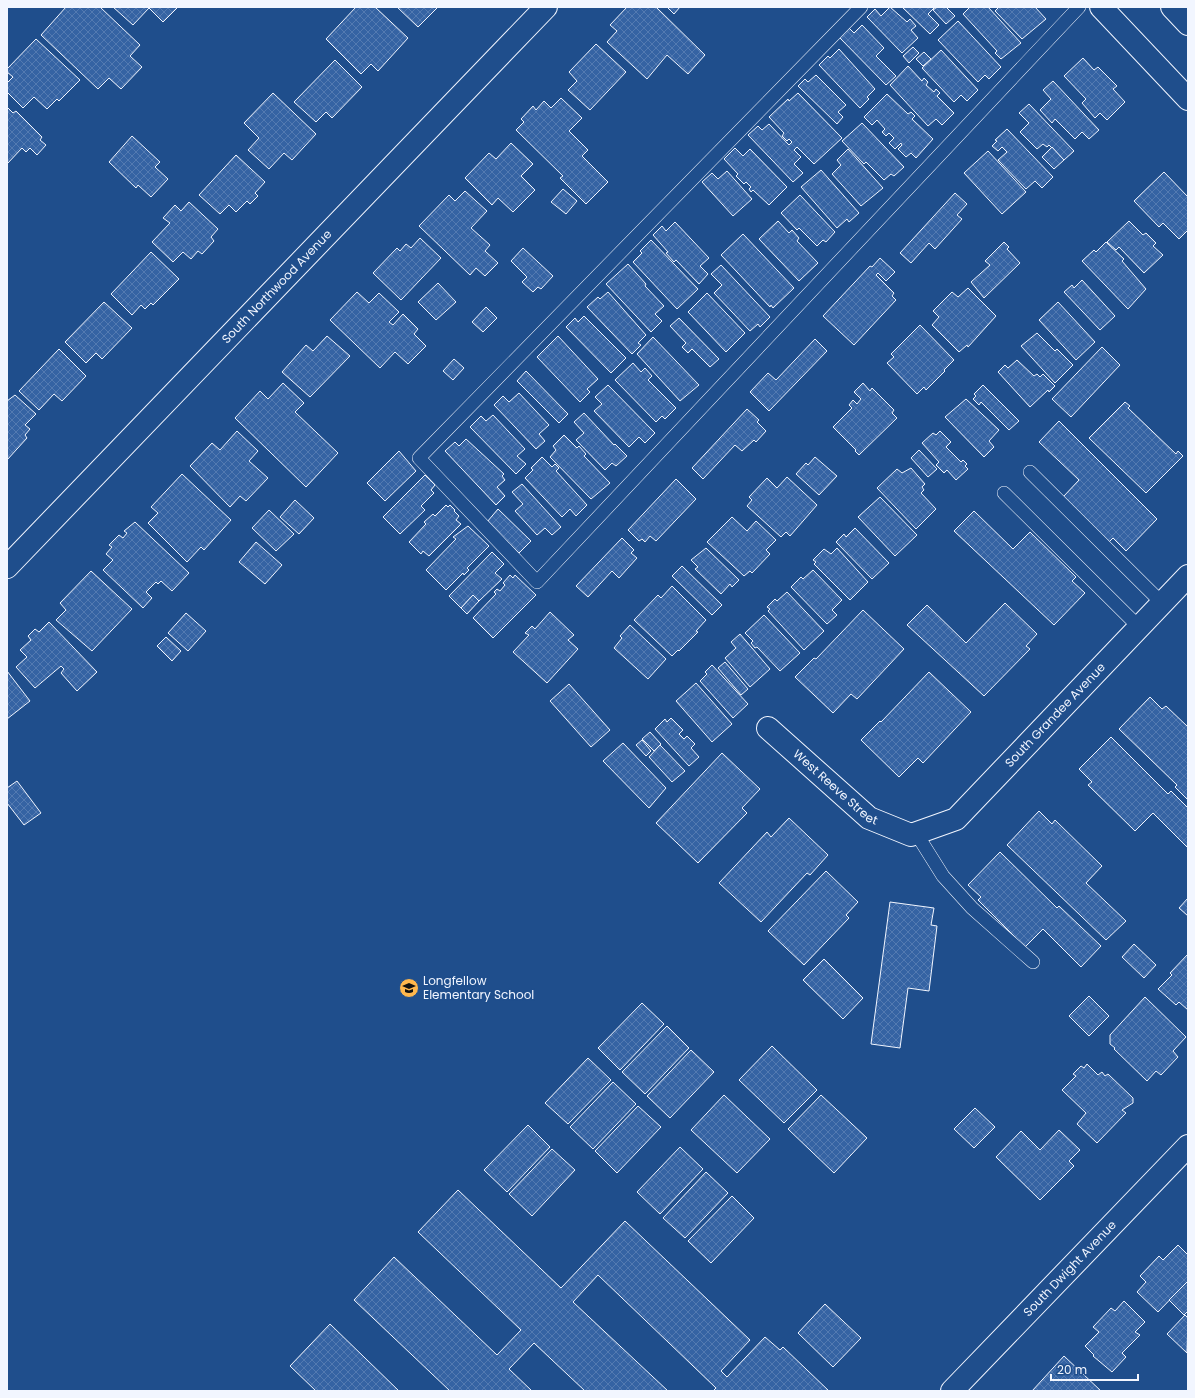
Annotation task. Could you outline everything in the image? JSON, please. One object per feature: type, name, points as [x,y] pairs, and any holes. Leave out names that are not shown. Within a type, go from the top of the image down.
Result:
[{"type":"street","name":"South Northwood Avenue","points":[[7,567],[546,7]]},
{"type":"street","points":[[1101,7],[1188,99]]},
{"type":"street","points":[[1172,7],[1188,24]]},
{"type":"street","name":"South Grandee Avenue","points":[[913,834],[956,819],[1188,576]]},
{"type":"street","name":"West Reeve Street","points":[[768,728],[869,818],[913,834]]},
{"type":"street","name":"South Dwight Avenue","points":[[952,1391],[1188,1146]]},
{"type":"lane","points":[[861,7],[419,458],[537,582],[1079,7]]},
{"type":"lane","points":[[1030,472],[1162,603]]},
{"type":"lane","points":[[1004,493],[1139,627]]},
{"type":"lane","points":[[913,834],[943,876],[972,908],[1033,962]]},
{"type":"building","points":[[66,7],[100,7],[140,45],[130,56],[142,67],[121,89],[109,78],[98,89],[41,35]]},
{"type":"building","points":[[113,7],[178,7],[163,22],[149,8],[133,25]]},
{"type":"building","points":[[356,7],[375,7],[408,38],[378,71],[371,64],[361,74],[326,39]]},
{"type":"building","points":[[397,7],[438,7],[418,27]]},
{"type":"building","points":[[627,7],[656,7],[705,55],[688,74],[667,55],[647,79],[607,42],[617,31],[610,25]]},
{"type":"building","points":[[667,7],[680,7],[674,14]]},
{"type":"building","points":[[890,7],[907,22],[910,19],[916,26],[911,30],[918,38],[902,53],[867,17],[875,9],[881,16]]},
{"type":"building","points":[[902,7],[935,7],[928,14],[939,25],[930,34]]},
{"type":"building","points":[[937,7],[946,7],[955,16],[946,24],[933,10]]},
{"type":"building","points":[[970,7],[988,7],[1021,43],[1001,59],[995,53],[997,51],[963,14]]},
{"type":"building","points":[[999,7],[1035,7],[1046,19],[1022,39],[995,11]]},
{"type":"building","points":[[958,21],[1001,67],[989,79],[985,75],[978,82],[938,40]]},
{"type":"building","points":[[862,25],[884,48],[876,56],[896,76],[886,85],[838,36],[848,27],[854,33]]},
{"type":"building","points":[[36,39],[80,80],[59,101],[57,99],[47,109],[34,97],[23,108],[7,92],[7,83],[13,77],[7,72],[7,69]]},
{"type":"building","points":[[596,44],[626,72],[590,110],[568,90],[577,81],[569,72]]},
{"type":"building","points":[[913,47],[919,53],[909,63],[903,56]]},
{"type":"building","points":[[839,49],[875,89],[867,97],[869,99],[860,108],[819,65],[828,56],[830,58]]},
{"type":"building","points":[[941,50],[978,90],[967,101],[961,95],[954,102],[922,68]]},
{"type":"building","points":[[924,52],[931,59],[923,66],[916,59]]},
{"type":"building","points":[[1083,58],[1094,70],[1098,67],[1117,86],[1113,89],[1125,102],[1107,120],[1100,113],[1095,118],[1082,103],[1086,99],[1064,76]]},
{"type":"building","points":[[335,60],[362,87],[332,118],[326,112],[316,122],[294,102]]},
{"type":"building","points":[[908,66],[922,81],[924,78],[928,82],[926,85],[934,92],[936,89],[940,93],[937,96],[954,113],[942,125],[936,119],[928,126],[890,85]]},
{"type":"building","points":[[816,75],[846,105],[838,112],[843,117],[837,124],[798,86],[805,79],[808,82]]},
{"type":"building","points":[[1053,81],[1099,130],[1089,139],[1082,132],[1075,139],[1055,119],[1052,123],[1040,110],[1051,99],[1043,90]]},
{"type":"building","points":[[273,93],[316,134],[292,160],[284,153],[269,169],[248,150],[259,138],[244,123]]},
{"type":"building","points":[[798,93],[842,138],[814,164],[797,147],[794,150],[801,157],[794,164],[803,173],[793,182],[748,135],[758,126],[762,130],[769,124],[789,145],[792,142],[789,139],[787,141],[782,136],[784,133],[769,117],[788,99],[789,101]]},
{"type":"building","points":[[887,94],[908,114],[911,112],[915,116],[912,119],[933,139],[916,158],[911,153],[906,157],[898,149],[902,145],[901,143],[895,149],[889,143],[894,138],[889,133],[886,136],[882,132],[885,129],[877,120],[872,125],[864,117]]},
{"type":"building","points":[[561,98],[582,118],[569,131],[588,150],[582,156],[608,182],[586,204],[560,178],[563,176],[516,130],[524,122],[521,119],[533,106],[536,110],[544,101],[551,108]]},
{"type":"building","points":[[1029,104],[1074,151],[1064,160],[1049,145],[1047,147],[1043,144],[1037,149],[1020,132],[1029,123],[1019,113]]},
{"type":"building","points":[[7,107],[13,113],[16,111],[42,137],[40,140],[46,145],[37,155],[30,148],[26,152],[22,148],[7,164]]},
{"type":"building","points":[[862,123],[904,167],[894,176],[891,174],[884,180],[866,162],[864,164],[842,141]]},
{"type":"building","points":[[1007,129],[1053,177],[1042,188],[1035,181],[1026,189],[998,160],[1007,152],[1002,147],[998,151],[992,146],[997,141],[995,140]]},
{"type":"building","points":[[132,136],[160,162],[155,167],[168,179],[151,197],[138,185],[136,188],[109,162]]},
{"type":"building","points":[[511,143],[533,164],[521,176],[535,190],[513,212],[498,198],[492,205],[465,178],[489,153],[496,159]]},
{"type":"building","points":[[1052,147],[1064,160],[1054,169],[1042,157]]},
{"type":"building","points":[[735,148],[743,156],[750,149],[787,187],[769,205],[753,190],[751,192],[749,189],[751,187],[746,182],[744,184],[736,176],[738,174],[724,159]]},
{"type":"building","points":[[848,149],[883,188],[861,206],[832,174],[841,165],[837,160]]},
{"type":"building","points":[[988,151],[1026,192],[1002,214],[964,173]]},
{"type":"building","points":[[236,155],[265,182],[255,193],[258,196],[250,204],[247,201],[236,212],[229,205],[220,214],[199,195]]},
{"type":"building","points":[[821,170],[859,213],[849,222],[847,219],[837,228],[801,187]]},
{"type":"building","points":[[727,171],[752,199],[733,216],[702,182],[712,173],[718,179]]},
{"type":"building","points":[[1164,172],[1188,197],[1188,230],[1179,239],[1163,223],[1159,227],[1134,201]]},
{"type":"building","points":[[563,189],[577,201],[566,214],[551,202]]},
{"type":"building","points":[[465,191],[487,211],[471,228],[490,245],[485,251],[498,263],[485,276],[476,268],[470,275],[419,226],[449,195],[455,201]]},
{"type":"building","points":[[955,193],[967,204],[957,215],[962,219],[935,249],[929,243],[911,263],[900,253]]},
{"type":"building","points":[[800,195],[835,232],[826,242],[823,240],[817,246],[799,228],[797,230],[781,213]]},
{"type":"building","points":[[189,202],[218,229],[211,237],[214,241],[202,254],[198,251],[191,259],[183,252],[173,262],[152,242],[170,223],[163,218],[175,205],[181,211]]},
{"type":"building","points":[[778,221],[789,233],[792,230],[799,238],[797,241],[818,263],[799,281],[759,239]]},
{"type":"building","points":[[1129,221],[1143,235],[1146,233],[1156,243],[1153,246],[1163,255],[1144,273],[1119,247],[1116,250],[1107,242]]},
{"type":"building","points":[[675,222],[709,258],[700,266],[708,274],[699,284],[676,260],[674,262],[666,253],[668,252],[653,235],[662,226],[666,231]]},
{"type":"building","points":[[743,234],[794,288],[773,308],[771,305],[770,307],[721,255]]},
{"type":"building","points":[[420,238],[441,258],[401,300],[373,273],[397,248],[400,251],[406,244],[411,248]]},
{"type":"building","points":[[651,240],[698,289],[677,309],[633,262],[642,253],[640,251]]},
{"type":"building","points":[[1004,242],[1009,247],[1007,249],[1020,263],[984,298],[971,282],[990,265],[985,261]]},
{"type":"building","points":[[1106,242],[1124,259],[1122,261],[1146,289],[1128,309],[1082,261],[1094,250],[1096,252]]},
{"type":"building","points":[[523,248],[553,276],[541,289],[538,287],[533,292],[522,282],[527,277],[511,261]]},
{"type":"building","points":[[151,252],[179,279],[153,305],[151,303],[145,309],[141,305],[132,315],[111,294]]},
{"type":"building","points":[[880,258],[895,272],[886,281],[878,273],[876,275],[894,293],[892,296],[896,300],[854,345],[823,316],[870,266],[872,267]]},
{"type":"building","points":[[628,264],[646,284],[645,286],[664,306],[655,314],[662,321],[651,332],[606,284]]},
{"type":"building","points":[[721,265],[770,317],[760,327],[758,324],[750,331],[714,293],[722,285],[711,274]]},
{"type":"building","points":[[1082,280],[1115,316],[1100,330],[1064,292],[1072,285],[1074,288]]},
{"type":"building","points":[[438,283],[456,302],[436,320],[418,302]]},
{"type":"building","points":[[968,288],[996,316],[968,347],[967,345],[959,352],[932,325],[939,317],[933,311],[952,292],[958,297]]},
{"type":"building","points":[[357,292],[369,303],[379,293],[399,312],[389,322],[393,325],[403,314],[418,329],[414,334],[426,346],[408,364],[395,352],[380,368],[330,320]]},
{"type":"building","points":[[608,292],[646,335],[638,343],[641,345],[632,354],[587,307],[598,297],[600,299]]},
{"type":"building","points":[[707,293],[745,333],[726,352],[688,312]]},
{"type":"building","points":[[104,302],[132,328],[102,359],[96,353],[86,363],[65,342]]},
{"type":"building","points":[[1058,302],[1095,342],[1076,360],[1039,320]]},
{"type":"building","points":[[486,307],[497,318],[483,332],[472,322]]},
{"type":"building","points":[[584,316],[626,358],[611,373],[566,327],[575,318],[578,322]]},
{"type":"building","points":[[679,318],[719,359],[710,367],[692,349],[688,353],[682,347],[686,343],[670,326]]},
{"type":"building","points":[[920,325],[954,360],[926,390],[924,387],[917,394],[887,363],[894,357],[891,354]]},
{"type":"building","points":[[1037,333],[1055,351],[1057,349],[1073,365],[1055,383],[1021,346]]},
{"type":"building","points":[[327,336],[350,356],[310,397],[282,372],[306,345],[313,351]]},
{"type":"building","points":[[558,336],[598,379],[587,389],[590,392],[580,402],[537,357]]},
{"type":"building","points":[[653,337],[699,385],[680,401],[637,354]]},
{"type":"building","points":[[815,339],[827,351],[769,411],[750,392],[768,373],[776,380]]},
{"type":"building","points":[[1102,347],[1120,365],[1071,417],[1052,399]]},
{"type":"building","points":[[59,349],[86,376],[62,401],[54,394],[39,410],[19,391]]},
{"type":"building","points":[[454,359],[464,368],[453,380],[443,371]]},
{"type":"building","points":[[1017,360],[1034,376],[1037,374],[1040,377],[1043,374],[1055,386],[1049,392],[1048,390],[1030,407],[998,372],[1005,365],[1008,368]]},
{"type":"building","points":[[633,363],[641,372],[645,368],[652,376],[648,380],[676,408],[665,419],[662,416],[656,422],[615,380]]},
{"type":"building","points":[[526,371],[568,414],[559,423],[517,381]]},
{"type":"building","points":[[283,383],[304,403],[295,412],[338,453],[306,487],[235,418],[260,391],[268,399]]},
{"type":"building","points":[[863,383],[870,391],[872,388],[894,410],[892,413],[897,418],[859,455],[855,451],[856,450],[833,427],[852,408],[849,405],[853,400],[857,404],[861,399],[854,392]]},
{"type":"building","points":[[608,385],[655,433],[645,443],[639,437],[629,447],[594,411],[602,404],[595,397]]},
{"type":"building","points":[[983,385],[1019,421],[1009,430],[981,402],[979,405],[973,399],[976,396],[974,394]]},
{"type":"building","points":[[519,393],[549,425],[539,434],[545,441],[536,449],[494,405],[503,396],[509,402]]},
{"type":"building","points":[[15,395],[36,414],[25,425],[30,429],[25,435],[27,438],[7,460],[7,401]]},
{"type":"building","points":[[966,399],[999,430],[989,441],[994,447],[984,457],[945,417]]},
{"type":"building","points":[[1125,402],[1130,406],[1128,408],[1176,454],[1178,451],[1183,456],[1146,493],[1089,438]]},
{"type":"building","points":[[747,409],[759,420],[757,422],[766,431],[756,442],[754,440],[742,451],[735,445],[703,479],[692,468]]},
{"type":"building","points":[[584,413],[614,445],[615,444],[627,456],[616,466],[612,463],[605,470],[576,440],[584,433],[574,422]]},
{"type":"building","points":[[493,415],[525,449],[517,456],[526,464],[516,474],[470,427],[481,416],[486,421]]},
{"type":"building","points":[[1059,421],[1157,519],[1126,551],[1113,538],[1109,542],[1063,497],[1079,480],[1039,442]]},
{"type":"building","points":[[237,431],[258,451],[249,461],[268,478],[246,501],[240,496],[230,507],[190,466],[212,443],[220,450]]},
{"type":"building","points":[[940,431],[951,442],[946,447],[961,462],[963,460],[967,464],[965,466],[968,469],[956,480],[947,470],[944,473],[936,465],[939,462],[922,443],[933,433],[936,435]]},
{"type":"building","points":[[564,435],[577,448],[579,446],[586,454],[584,456],[610,483],[591,499],[550,457],[556,450],[553,446]]},
{"type":"building","points":[[466,439],[504,474],[502,476],[505,480],[497,487],[505,496],[496,505],[445,451],[455,442],[459,446]]},
{"type":"building","points":[[919,450],[937,469],[928,477],[911,458]]},
{"type":"building","points":[[399,451],[416,471],[385,501],[367,483]]},
{"type":"building","points":[[542,457],[552,467],[555,464],[559,468],[556,471],[587,505],[576,516],[570,509],[562,517],[525,478],[533,470],[531,468]]},
{"type":"building","points":[[815,457],[837,476],[819,495],[796,474],[806,463],[808,465]]},
{"type":"building","points":[[911,468],[925,484],[922,487],[924,490],[921,493],[936,509],[916,529],[877,488],[897,469],[902,473]]},
{"type":"building","points":[[182,474],[231,520],[204,550],[201,547],[187,562],[148,523],[158,513],[151,507]]},
{"type":"building","points":[[425,475],[435,485],[431,490],[434,493],[421,506],[425,510],[400,534],[383,517]]},
{"type":"building","points":[[787,477],[817,505],[790,536],[786,532],[781,537],[747,506],[752,500],[749,497],[767,478],[777,488]]},
{"type":"building","points":[[676,479],[696,499],[656,541],[650,536],[645,542],[642,539],[639,541],[628,530]]},
{"type":"building","points":[[522,484],[561,527],[552,535],[545,528],[537,535],[515,511],[523,504],[512,492]]},
{"type":"building","points":[[880,497],[917,535],[895,556],[858,517]]},
{"type":"building","points":[[295,500],[314,518],[299,534],[280,517]]},
{"type":"building","points":[[446,505],[448,507],[450,505],[455,510],[454,511],[459,516],[456,520],[461,524],[429,556],[423,551],[421,554],[409,542],[426,524],[424,522],[433,514],[435,516]]},
{"type":"building","points":[[498,509],[531,541],[519,553],[487,522]]},
{"type":"building","points":[[269,510],[294,534],[276,551],[252,528]]},
{"type":"building","points":[[974,511],[1013,549],[1030,532],[1076,577],[1072,581],[1085,593],[1054,625],[954,531]]},
{"type":"building","points":[[732,517],[747,531],[756,521],[776,540],[766,550],[770,554],[752,573],[750,571],[744,576],[707,542]]},
{"type":"building","points":[[135,522],[189,573],[172,591],[161,581],[158,584],[156,582],[146,592],[152,598],[143,608],[103,570],[113,560],[106,554],[112,547],[109,545],[119,535],[123,538],[127,533],[124,531]]},
{"type":"building","points":[[468,526],[489,546],[467,568],[469,570],[464,575],[463,573],[446,590],[426,570],[456,539],[453,537]]},
{"type":"building","points":[[855,528],[889,563],[872,579],[836,542],[844,534],[846,537]]},
{"type":"building","points":[[622,538],[634,550],[631,553],[637,558],[619,578],[612,571],[588,597],[576,586]]},
{"type":"building","points":[[256,542],[282,565],[265,584],[239,562]]},
{"type":"building","points":[[706,548],[739,580],[732,587],[730,584],[721,594],[695,569],[698,567],[691,560]]},
{"type":"building","points":[[837,548],[868,582],[850,600],[814,564],[816,562],[813,560],[824,549],[831,554]]},
{"type":"building","points":[[492,552],[504,564],[495,573],[502,579],[479,601],[473,595],[461,608],[449,596]]},
{"type":"building","points":[[682,566],[722,605],[712,615],[672,576]]},
{"type":"building","points":[[813,570],[842,600],[832,610],[837,615],[827,624],[791,587],[801,577],[803,579]]},
{"type":"building","points":[[91,571],[132,609],[92,651],[56,620],[66,610],[60,603]]},
{"type":"building","points":[[510,575],[513,578],[515,575],[536,595],[493,638],[473,618],[496,594],[494,592],[497,589],[500,591],[505,585],[503,583]]},
{"type":"building","points":[[672,586],[706,620],[696,631],[698,632],[672,656],[634,620],[658,595],[661,598]]},
{"type":"building","points":[[787,592],[824,631],[804,650],[768,611],[770,609],[767,607],[775,599],[777,601]]},
{"type":"building","points":[[473,595],[479,601],[467,614],[461,608]]},
{"type":"building","points":[[1005,603],[1037,634],[1026,646],[1030,649],[984,696],[907,625],[927,605],[966,643]]},
{"type":"building","points":[[863,610],[904,649],[857,699],[851,694],[833,713],[795,677],[814,658],[816,659]]},
{"type":"building","points":[[550,612],[574,635],[568,640],[578,649],[547,683],[513,652],[529,635],[525,633],[532,626],[535,629]]},
{"type":"building","points":[[186,613],[206,631],[188,651],[168,633]]},
{"type":"building","points":[[764,615],[800,653],[780,671],[757,647],[755,648],[751,643],[753,641],[745,633]]},
{"type":"building","points":[[49,622],[97,672],[77,691],[61,673],[64,669],[61,666],[35,688],[16,667],[27,657],[20,650],[31,640],[28,636],[35,629],[39,632]]},
{"type":"building","points":[[630,625],[666,659],[648,679],[614,648],[622,638],[620,636]]},
{"type":"building","points":[[740,634],[770,669],[750,687],[725,658],[736,648],[731,642]]},
{"type":"building","points":[[166,637],[181,651],[172,661],[157,646]]},
{"type":"building","points":[[725,662],[748,689],[741,695],[718,668]]},
{"type":"building","points":[[712,665],[748,704],[733,718],[700,681],[707,674],[705,672]]},
{"type":"building","points":[[7,671],[30,701],[7,719]]},
{"type":"building","points":[[929,672],[971,712],[923,763],[918,758],[899,777],[861,740],[880,721],[881,722]]},
{"type":"building","points":[[696,683],[732,724],[712,742],[676,701]]},
{"type":"building","points":[[569,684],[610,730],[591,747],[550,701]]},
{"type":"building","points":[[1150,697],[1162,709],[1166,706],[1188,727],[1188,800],[1175,787],[1177,785],[1119,729]]},
{"type":"building","points":[[671,718],[683,730],[679,734],[684,739],[687,736],[695,744],[691,748],[699,757],[689,766],[655,729],[665,719],[667,722]]},
{"type":"building","points":[[650,732],[661,744],[654,751],[642,739]]},
{"type":"building","points":[[1111,737],[1168,794],[1171,791],[1188,808],[1188,848],[1153,813],[1135,831],[1088,785],[1092,782],[1079,769]]},
{"type":"building","points":[[642,740],[651,751],[646,756],[636,745]]},
{"type":"building","points":[[623,743],[666,788],[649,808],[603,761]]},
{"type":"building","points":[[660,745],[685,771],[672,782],[649,757]]},
{"type":"building","points":[[722,753],[760,789],[742,808],[747,813],[698,863],[656,823]]},
{"type":"building","points":[[17,781],[41,813],[24,825],[7,803],[7,788]]},
{"type":"building","points":[[1039,811],[1052,824],[1055,820],[1102,866],[1086,883],[1126,921],[1106,940],[1007,845]]},
{"type":"building","points":[[789,818],[828,855],[810,875],[807,873],[761,922],[719,883],[767,832],[771,837]]},
{"type":"building","points":[[1000,852],[1057,908],[1059,906],[1101,946],[1081,967],[1043,929],[1025,947],[978,900],[981,897],[968,885]]},
{"type":"building","points":[[826,871],[858,902],[846,915],[849,918],[804,965],[768,931]]},
{"type":"building","points":[[1188,898],[1188,916],[1179,908]]},
{"type":"building","points":[[890,902],[934,908],[931,925],[937,926],[929,991],[908,988],[900,1048],[871,1044]]},
{"type":"building","points":[[1134,944],[1156,965],[1144,978],[1122,957]]},
{"type":"building","points":[[1188,954],[1188,1010],[1179,1002],[1176,1005],[1158,989],[1172,975],[1170,973]]},
{"type":"building","points":[[824,959],[863,998],[843,1019],[803,980]]},
{"type":"building","points":[[1089,996],[1109,1016],[1089,1036],[1069,1016]]},
{"type":"building","points":[[1145,997],[1186,1037],[1173,1051],[1178,1057],[1161,1075],[1156,1071],[1147,1081],[1110,1044],[1110,1035]]},
{"type":"building","points":[[642,1003],[664,1024],[620,1070],[598,1048]]},
{"type":"building","points":[[667,1026],[689,1048],[645,1094],[622,1072]]},
{"type":"building","points":[[772,1046],[817,1090],[784,1123],[739,1080]]},
{"type":"building","points":[[691,1050],[714,1072],[670,1118],[647,1096]]},
{"type":"building","points":[[588,1058],[611,1080],[568,1124],[545,1103]]},
{"type":"building","points":[[1087,1064],[1098,1075],[1102,1072],[1105,1076],[1108,1074],[1133,1098],[1133,1103],[1122,1110],[1126,1113],[1097,1143],[1077,1124],[1086,1113],[1062,1090],[1076,1076],[1073,1074],[1081,1066],[1084,1068]]},
{"type":"building","points":[[613,1082],[636,1104],[593,1149],[570,1127]]},
{"type":"building","points":[[724,1095],[770,1139],[737,1173],[691,1130]]},
{"type":"building","points":[[821,1095],[867,1138],[834,1173],[788,1129]]},
{"type":"building","points":[[638,1106],[661,1127],[617,1173],[595,1151]]},
{"type":"building","points":[[975,1108],[995,1127],[974,1148],[954,1129]]},
{"type":"building","points":[[528,1125],[550,1147],[507,1192],[484,1170]]},
{"type":"building","points":[[1059,1130],[1080,1150],[1069,1161],[1074,1166],[1040,1200],[996,1157],[1021,1131],[1040,1150]]},
{"type":"building","points":[[680,1147],[703,1169],[660,1214],[637,1192]]},
{"type":"building","points":[[552,1149],[575,1170],[532,1216],[509,1194]]},
{"type":"building","points":[[706,1172],[728,1193],[685,1238],[663,1218]]},
{"type":"building","points":[[458,1190],[561,1288],[625,1221],[750,1340],[721,1371],[727,1377],[765,1337],[780,1350],[783,1347],[829,1391],[713,1391],[716,1388],[598,1275],[573,1302],[668,1391],[585,1391],[534,1343],[509,1369],[532,1391],[450,1391],[354,1300],[394,1257],[497,1355],[521,1330],[418,1232]]},
{"type":"building","points":[[732,1196],[754,1218],[711,1263],[688,1241]]},
{"type":"building","points":[[1178,1245],[1188,1255],[1188,1281],[1158,1312],[1137,1292],[1146,1282],[1140,1276],[1159,1256],[1163,1260]]},
{"type":"building","points":[[1188,1281],[1188,1311],[1184,1315],[1169,1300]]},
{"type":"building","points":[[1124,1301],[1145,1322],[1135,1332],[1140,1335],[1122,1353],[1126,1357],[1112,1372],[1093,1356],[1094,1355],[1085,1346],[1099,1332],[1093,1327],[1111,1308],[1115,1311]]},
{"type":"building","points":[[825,1304],[861,1338],[833,1367],[798,1333]]},
{"type":"building","points":[[1185,1315],[1188,1318],[1187,1353],[1167,1334]]},
{"type":"building","points":[[330,1324],[399,1391],[316,1391],[290,1366]]},
{"type":"building","points":[[1064,1356],[1101,1391],[1032,1391]]},
{"type":"place","name":"Longfellow Elementary School","points":[[409,988]]}]
